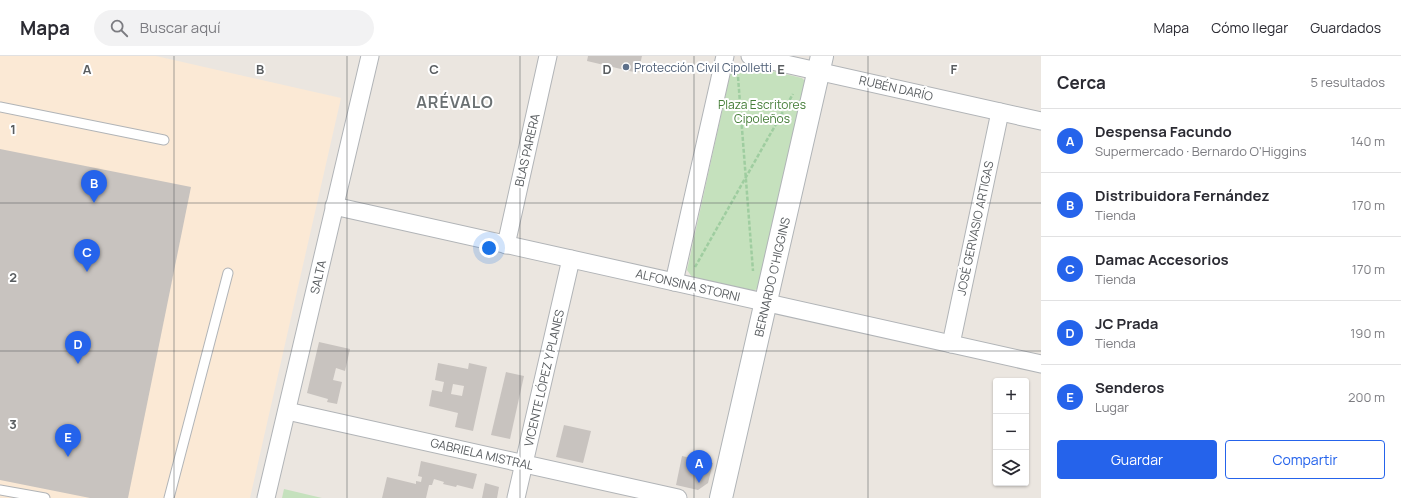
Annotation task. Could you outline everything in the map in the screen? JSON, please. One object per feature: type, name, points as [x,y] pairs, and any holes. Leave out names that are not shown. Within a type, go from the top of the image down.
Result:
[{"type":"main road","name":"BERNARDO O'HIGGINS","points":[[721,498],[821,64]]},
{"type":"street","name":"SALTA","points":[[266,498],[370,56]]},
{"type":"street","name":"BLAS PARERA","points":[[506,244],[548,56]]},
{"type":"street","points":[[674,282],[725,56]]},
{"type":"street","name":"RUBÉN DARÍO","points":[[750,56],[821,64],[1000,112],[1041,121]]},
{"type":"street","name":"JOSÉ GERVASIO ARTIGAS","points":[[951,344],[1000,112]]},
{"type":"street","name":"ALFONSINA STORNI","points":[[334,206],[1041,364]]},
{"type":"street","name":"VICENTE LÓPEZ Y PLANES","points":[[516,498],[571,259]]},
{"type":"street","name":"GABRIELA MISTRAL","points":[[287,411],[678,498]]},
{"type":"lane","points":[[0,107],[164,140]]},
{"type":"lane","points":[[169,498],[228,273]]},
{"type":"lane","points":[[0,490],[45,498]]},
{"type":"path","points":[[737,70],[753,272]]},
{"type":"path","points":[[692,272],[797,89]]},
{"type":"shaded area","points":[[0,56],[156,56],[341,98],[250,498],[0,498]]},
{"type":"green space","name":"Plaza Escritores Cipoleños","points":[[742,64],[802,78],[806,82],[759,288],[753,291],[692,277],[687,270],[731,70],[736,65]]},
{"type":"green space","points":[[284,489],[322,498],[282,498]]},
{"type":"building","name":"Protección Civil Cipolletti","points":[[588,56],[642,56],[638,73],[587,61]]},
{"type":"building","points":[[0,149],[191,187],[128,498],[90,498],[0,480]]},
{"type":"building","points":[[319,342],[350,349],[345,371],[336,368],[333,380],[342,382],[337,404],[327,402],[328,399],[307,393]]},
{"type":"building","points":[[438,363],[468,369],[469,363],[487,367],[473,431],[455,427],[458,413],[429,406],[432,390],[442,392],[444,382],[435,380]],"holes":[[[453,384],[464,386],[462,396],[451,394]]]},
{"type":"building","points":[[506,372],[524,376],[510,439],[491,435]]},
{"type":"building","points":[[564,425],[591,431],[583,463],[556,457]]},
{"type":"building","points":[[682,456],[713,463],[708,483],[698,490],[676,485]]},
{"type":"building","points":[[421,461],[477,474],[473,489],[457,485],[456,487],[443,484],[444,482],[434,479],[432,485],[429,485],[426,498],[382,498],[387,477],[416,484],[416,481],[421,482],[422,477],[418,476]]},
{"type":"building","points":[[485,483],[499,487],[497,498],[482,498]]},
{"type":"place","name":"Protección Civil Cipolletti","points":[[626,67]]},
{"type":"place","name":"Distribuidora Fernández","points":[[94,203]]},
{"type":"place","name":"Damac Accesorios","points":[[87,272]]},
{"type":"place","name":"JC Prada","points":[[78,364]]},
{"type":"place","name":"Senderos","points":[[68,457]]},
{"type":"place","name":"Despensa Facundo","points":[[699,483]]},
{"type":"district","name":"ARÉVALO","points":[[455,102]]}]
